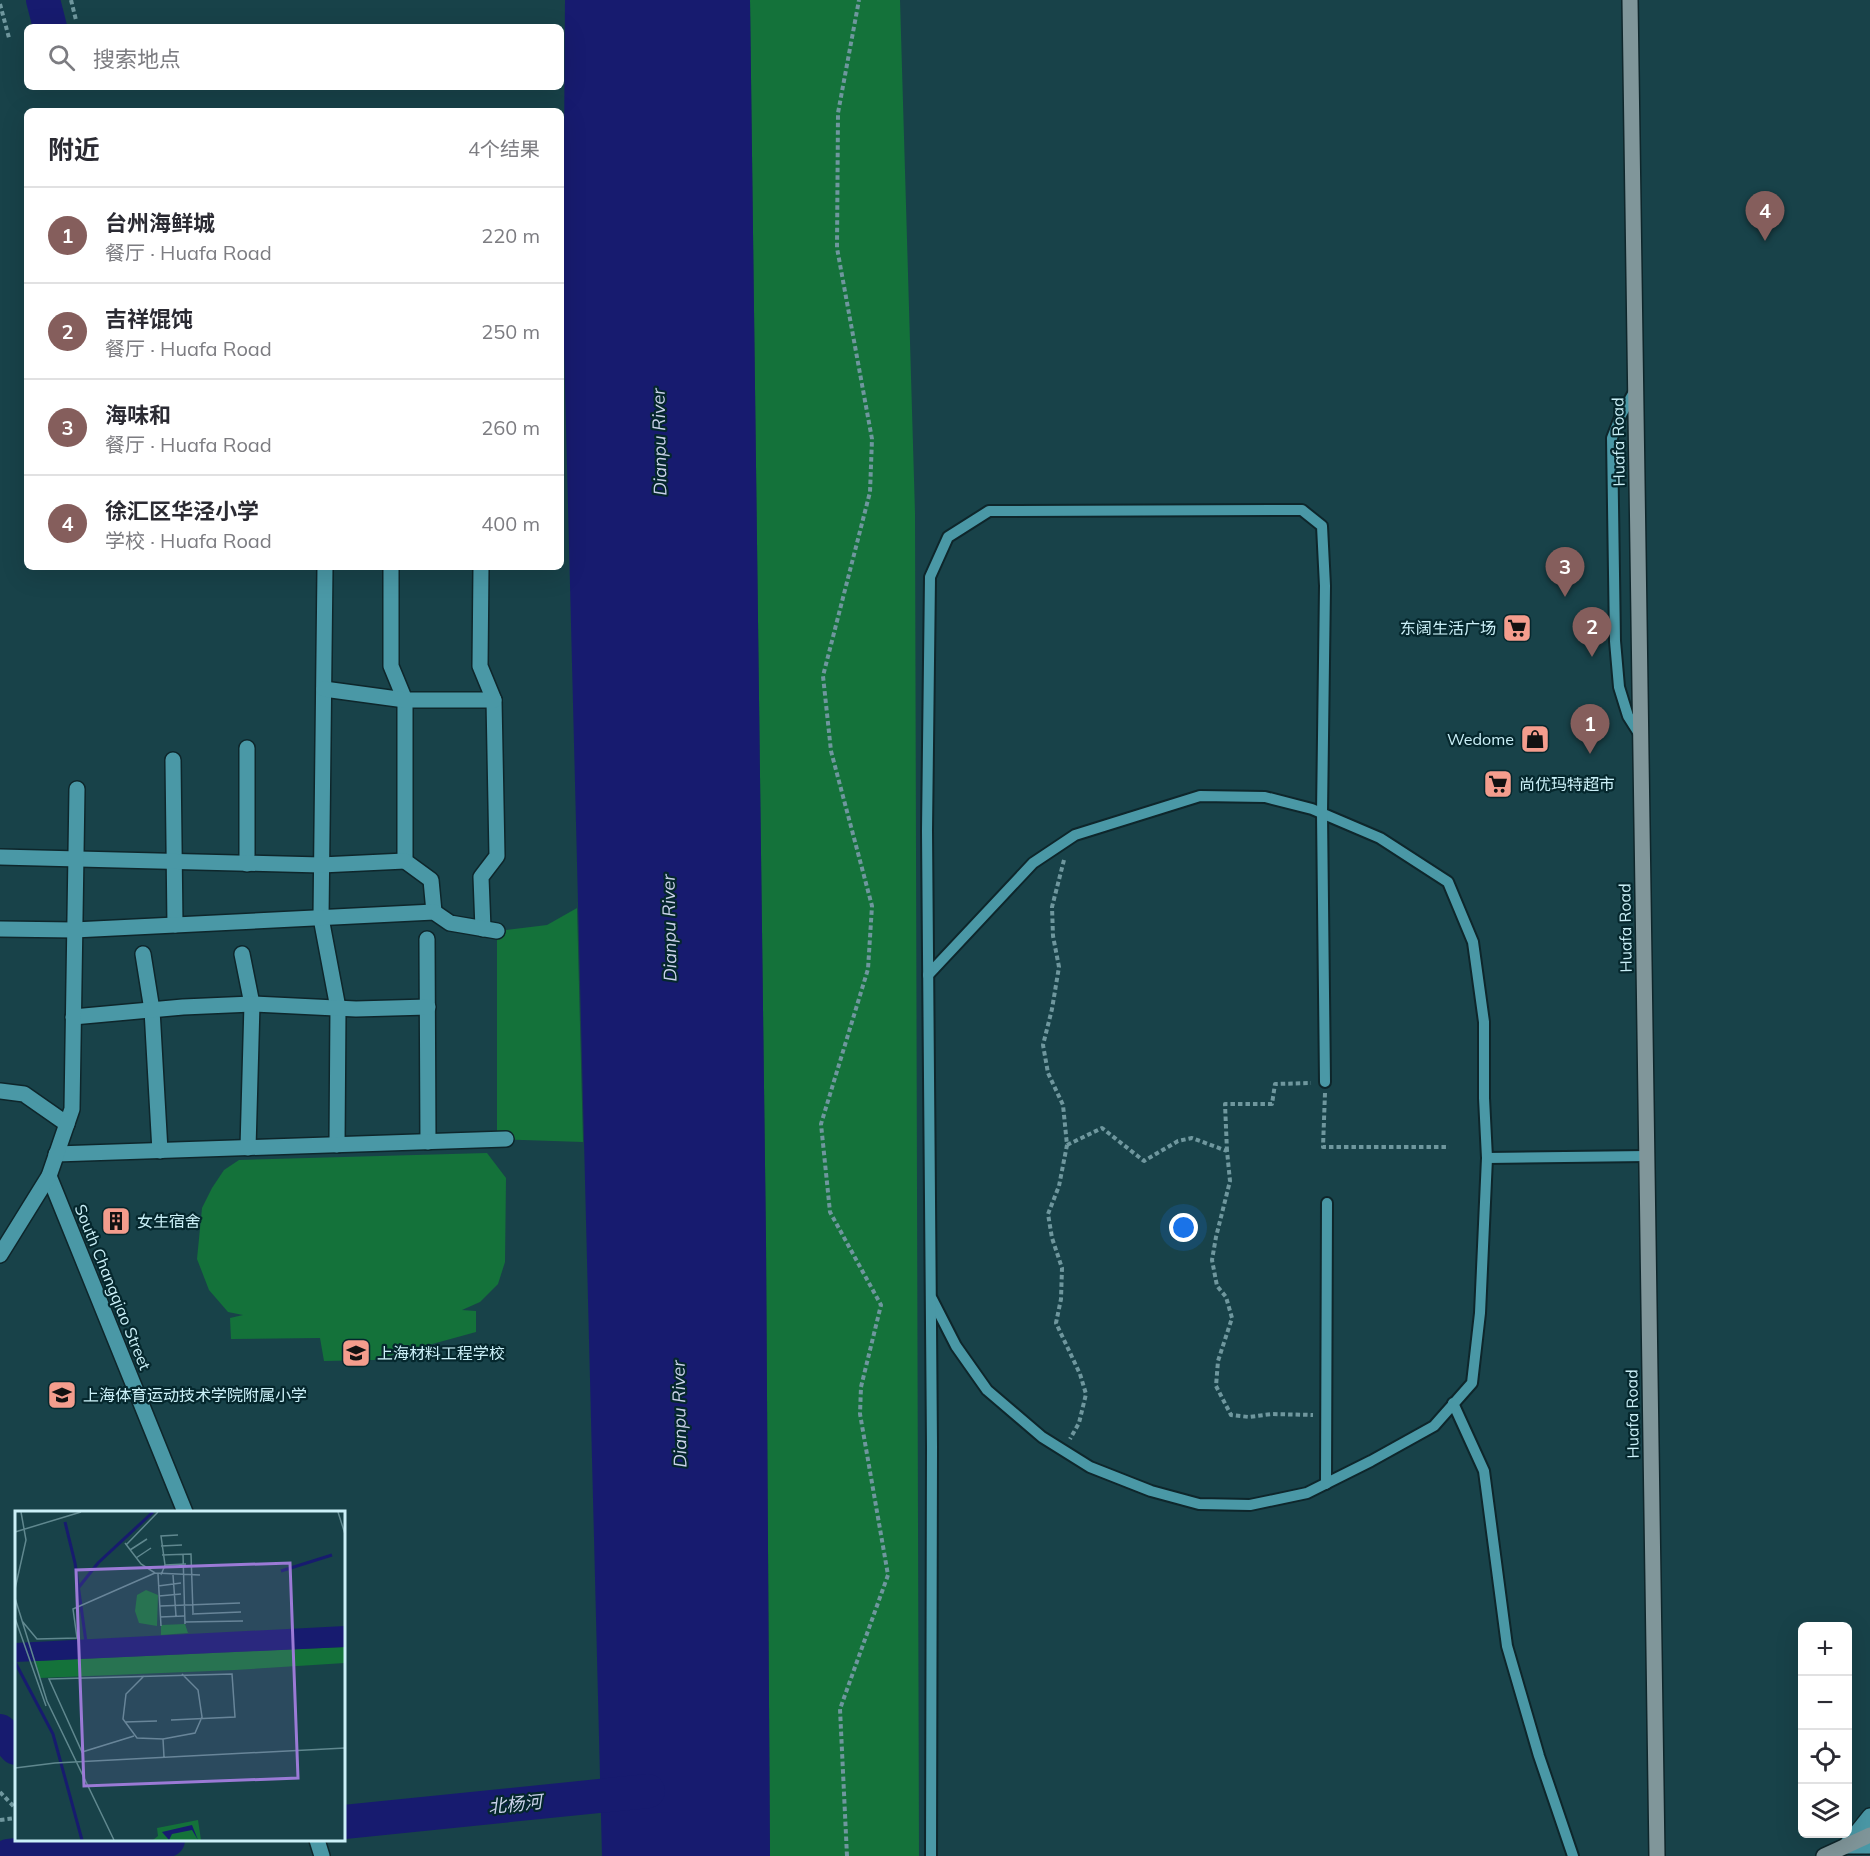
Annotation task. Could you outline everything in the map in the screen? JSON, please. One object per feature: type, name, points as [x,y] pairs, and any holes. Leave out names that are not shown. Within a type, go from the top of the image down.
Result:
[{"type":"street","name":"Huafa Road","points":[[1630,0],[1657,1856]]},
{"type":"street","points":[[325,570],[321,918],[338,1008],[337,1145]]},
{"type":"street","points":[[391,570],[391,666],[405,700],[405,861]]},
{"type":"street","points":[[0,929],[74,930],[434,912],[450,923],[490,930],[482,877],[497,856],[494,700],[480,666],[481,570]]},
{"type":"street","points":[[324,689],[405,700],[494,700]]},
{"type":"street","points":[[247,748],[247,864]]},
{"type":"street","points":[[173,760],[175,925]]},
{"type":"street","points":[[0,1255],[49,1176],[72,1109],[76,789]]},
{"type":"street","points":[[0,857],[321,865],[405,861],[431,880],[434,912]]},
{"type":"street","points":[[427,939],[428,1142]]},
{"type":"street","points":[[143,954],[152,1010],[160,1151]]},
{"type":"street","points":[[242,954],[252,1004],[248,1148]]},
{"type":"street","points":[[73,1017],[252,1004],[338,1008],[428,1007]]},
{"type":"street","points":[[0,1091],[24,1094],[67,1124]]},
{"type":"street","points":[[56,1154],[506,1139]]},
{"type":"street","name":"South Changqiao Street","points":[[49,1176],[185,1511]]},
{"type":"street","points":[[1846,1846],[1870,1816]]},
{"type":"street","points":[[1824,1856],[1870,1835]]},
{"type":"street","points":[[318,1841],[322,1856]]},
{"type":"street","points":[[1846,1846],[1870,1846]]},
{"type":"lane","points":[[1635,390],[1621,415],[1612,438],[1615,641],[1619,687],[1628,716],[1641,735]]},
{"type":"lane","points":[[931,1856],[927,831],[930,577],[948,537],[988,511],[1302,510],[1322,526],[1325,586],[1322,813],[1325,1082]]},
{"type":"lane","points":[[928,975],[1033,863],[1075,835],[1200,796],[1265,797],[1322,813],[1380,838],[1448,882],[1473,942],[1484,1023],[1487,1158],[1480,1313],[1472,1383],[1434,1426],[1307,1493],[1250,1505],[1199,1504],[1151,1491],[1090,1467],[1042,1437],[987,1390],[957,1346],[930,1295]]},
{"type":"lane","points":[[1487,1158],[1647,1156]]},
{"type":"lane","points":[[1326,1484],[1327,1203]]},
{"type":"lane","points":[[1453,1404],[1484,1471],[1507,1646],[1539,1756],[1573,1856]]},
{"type":"path","points":[[71,0],[76,20]]},
{"type":"path","points":[[847,1856],[840,1709],[888,1575],[860,1414],[861,1388],[882,1305],[830,1212],[820,1124],[868,969],[872,906],[831,751],[824,676],[870,492],[872,440],[837,248],[838,113],[858,0]]},
{"type":"path","points":[[0,3],[9,38]]},
{"type":"path","points":[[1063,1450],[1079,1423],[1086,1394],[1080,1374],[1056,1323],[1061,1299],[1062,1268],[1052,1238],[1048,1214],[1059,1186],[1067,1145],[1063,1105],[1048,1073],[1043,1045],[1059,967],[1053,936],[1052,907],[1062,873],[1067,840]]},
{"type":"path","points":[[1326,1415],[1272,1414],[1249,1417],[1231,1414],[1216,1386],[1218,1361],[1232,1318],[1226,1297],[1216,1286],[1212,1260],[1230,1181],[1225,1104],[1272,1104],[1275,1084],[1325,1082],[1323,1147],[1449,1146]]},
{"type":"path","points":[[1067,1145],[1102,1128],[1144,1161],[1178,1141],[1192,1138],[1227,1150]]},
{"type":"path","points":[[0,1792],[15,1808]]},
{"type":"path","points":[[0,1820],[15,1818]]},
{"type":"green space","points":[[750,0],[900,0],[915,513],[919,1856],[770,1856],[766,1242]]},
{"type":"green space","points":[[577,908],[583,1142],[497,1139],[497,931],[547,925]]},
{"type":"green space","points":[[487,1153],[506,1178],[505,1262],[498,1284],[480,1302],[462,1310],[476,1311],[476,1332],[374,1360],[324,1361],[320,1338],[231,1339],[230,1318],[243,1315],[228,1312],[209,1290],[197,1259],[202,1208],[224,1170],[239,1160]]},
{"type":"water","name":"Dianpu River","points":[[565,0],[750,0],[766,1242],[770,1856],[602,1856],[564,346]]},
{"type":"waterway","points":[[43,0],[49,24]]},
{"type":"waterway","points":[[0,1731],[15,1747]]},
{"type":"waterway","name":"北杨河","points":[[345,1822],[648,1791]]},
{"type":"waterway","name":"北杨河","points":[[8,1856],[158,1841]]},
{"type":"place","name":"徐汇区华泾小学","points":[[1765,241]]},
{"type":"place","name":"海味和","points":[[1565,597]]},
{"type":"place","name":"东阔生活广场","points":[[1517,628]]},
{"type":"place","name":"吉祥馄饨","points":[[1592,657]]},
{"type":"place","name":"Wedome","points":[[1535,739]]},
{"type":"place","name":"台州海鲜城","points":[[1590,754]]},
{"type":"place","name":"尚优玛特超市","points":[[1498,784]]},
{"type":"place","name":"女生宿舍","points":[[116,1221]]},
{"type":"place","name":"上海材料工程学校","points":[[356,1353]]},
{"type":"place","name":"上海体育运动技术学院附属小学","points":[[62,1395]]}]
